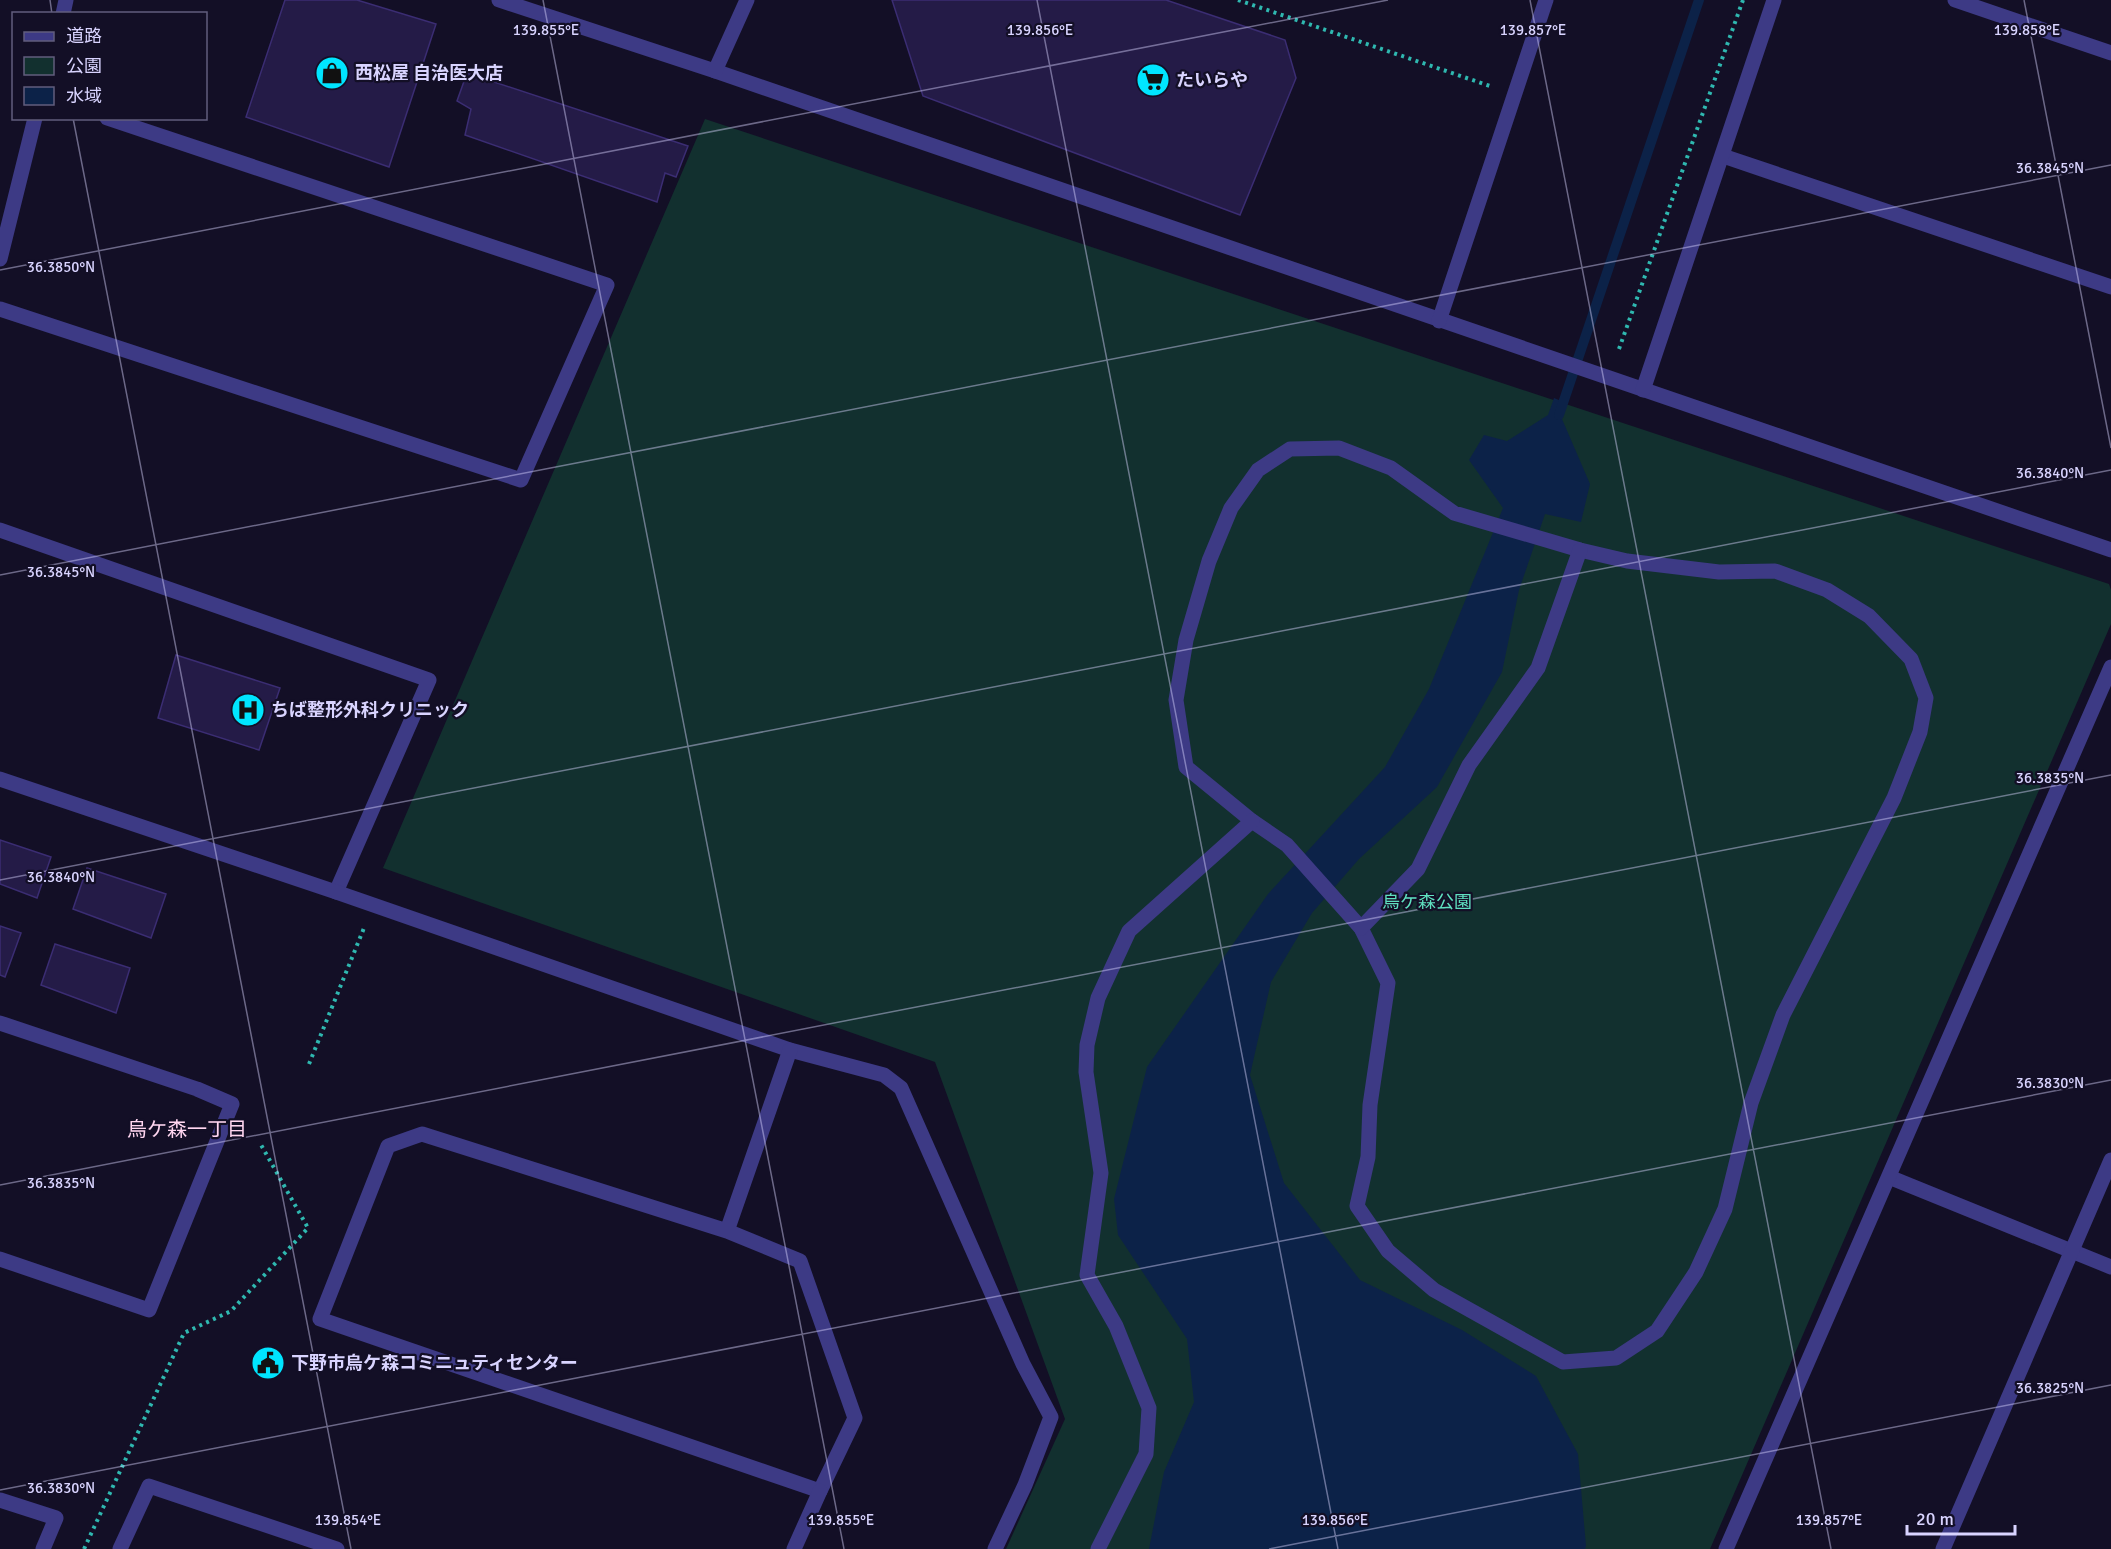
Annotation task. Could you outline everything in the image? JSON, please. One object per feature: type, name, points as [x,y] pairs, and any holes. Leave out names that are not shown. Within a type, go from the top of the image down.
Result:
[{"type":"street","points":[[499,0],[715,71],[2111,550]]},
{"type":"street","points":[[715,71],[747,0]]},
{"type":"street","points":[[1439,321],[1546,0]]},
{"type":"street","points":[[1643,390],[1774,0]]},
{"type":"street","points":[[1955,0],[2111,53]]},
{"type":"street","points":[[0,259],[35,120]]},
{"type":"street","points":[[0,309],[521,480],[607,285],[113,120]]},
{"type":"street","points":[[1723,156],[2111,287]]},
{"type":"street","points":[[1339,448],[1391,468],[1454,513],[1580,550],[1627,561],[1719,572],[1774,571],[1827,590],[1869,616],[1911,659],[1926,698],[1920,732],[1894,798],[1783,1015],[1751,1102],[1725,1209],[1696,1272],[1657,1331],[1616,1358],[1563,1362],[1434,1290],[1388,1251],[1357,1206],[1368,1157],[1370,1105],[1388,983],[1361,928],[1287,846],[1252,821],[1186,767],[1176,700],[1186,640],[1209,561],[1231,508],[1257,470],[1290,449],[1339,448]]},
{"type":"street","points":[[0,530],[429,680],[336,892]]},
{"type":"street","points":[[1361,928],[1419,869],[1469,765],[1538,668],[1580,550]]},
{"type":"street","points":[[1726,1549],[2111,667]]},
{"type":"street","points":[[0,778],[790,1050],[884,1074],[901,1088],[1023,1364],[1051,1418],[1025,1485],[995,1549]]},
{"type":"street","points":[[1098,1549],[1146,1454],[1149,1408],[1116,1326],[1087,1275],[1101,1173],[1086,1072],[1087,1045],[1098,998],[1129,931],[1252,821]]},
{"type":"street","points":[[0,1023],[197,1089],[232,1104],[149,1310],[0,1259]]},
{"type":"street","points":[[727,1231],[790,1050]]},
{"type":"street","points":[[794,1549],[855,1418],[800,1261],[727,1231],[422,1134],[388,1146],[320,1319],[820,1491]]},
{"type":"street","points":[[1942,1549],[2111,1160]]},
{"type":"street","points":[[1889,1177],[2111,1267]]},
{"type":"street","points":[[120,1549],[149,1486],[337,1549]]},
{"type":"street","points":[[0,1500],[56,1518],[43,1549]]},
{"type":"path","points":[[1238,0],[1513,94]]},
{"type":"path","points":[[1619,349],[1743,0]]},
{"type":"path","points":[[309,1064],[374,905]]},
{"type":"path","points":[[84,1549],[184,1333],[231,1311],[308,1228],[260,1143]]},
{"type":"green space","name":"烏ケ森公園","points":[[705,119],[2109,584],[2111,624],[1710,1549],[1006,1549],[1065,1419],[935,1062],[383,868]]},
{"type":"water","points":[[1554,398],[1566,403],[1562,419],[1590,484],[1581,522],[1545,514],[1519,590],[1502,672],[1437,787],[1359,859],[1312,913],[1271,982],[1250,1075],[1284,1183],[1360,1280],[1462,1330],[1536,1376],[1578,1454],[1585,1549],[1149,1549],[1164,1472],[1194,1402],[1187,1339],[1118,1235],[1114,1199],[1147,1067],[1268,894],[1385,767],[1429,689],[1503,508],[1469,460],[1484,435],[1507,441],[1548,415]]},
{"type":"building","points":[[285,0],[357,0],[436,24],[389,167],[246,117]]},
{"type":"building","points":[[892,0],[1166,0],[1285,40],[1296,78],[1240,215],[923,96]]},
{"type":"building","points":[[467,73],[688,146],[676,177],[665,173],[657,202],[465,135],[471,109],[457,101]]},
{"type":"building","points":[[176,655],[280,688],[259,750],[158,718]]},
{"type":"building","points":[[0,840],[51,857],[37,898],[0,884]]},
{"type":"building","points":[[87,868],[166,894],[151,938],[73,909]]},
{"type":"building","points":[[0,926],[21,933],[5,977],[0,975]]},
{"type":"building","points":[[55,944],[130,968],[116,1013],[41,985]]},
{"type":"waterway","points":[[1559,415],[1699,0]]},
{"type":"place","name":"西松屋 自治医大店","points":[[332,73]]},
{"type":"place","name":"たいらや","points":[[1153,80]]},
{"type":"place","name":"ちば整形外科クリニック","points":[[248,710]]},
{"type":"place","name":"下野市烏ケ森コミニュティセンター","points":[[268,1363]]},
{"type":"district","name":"烏ケ森一丁目","points":[[187,1129]]}]
